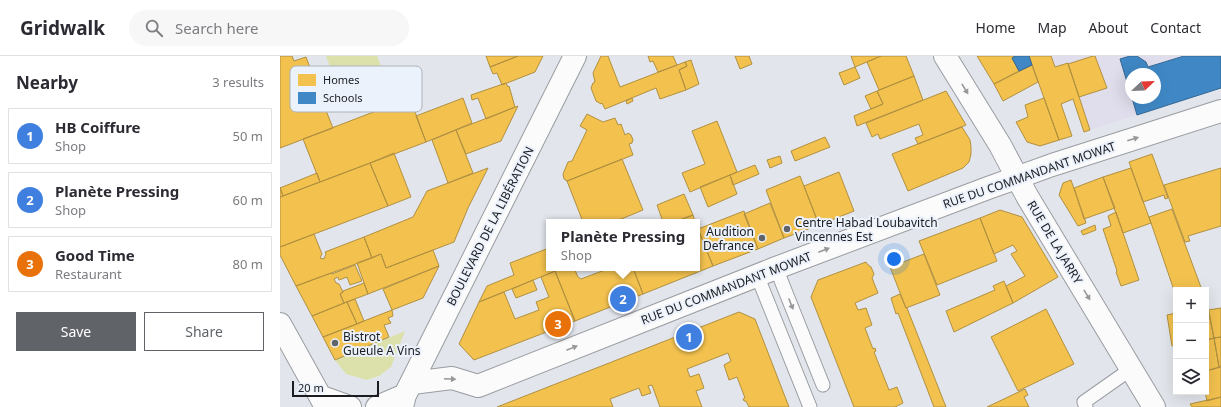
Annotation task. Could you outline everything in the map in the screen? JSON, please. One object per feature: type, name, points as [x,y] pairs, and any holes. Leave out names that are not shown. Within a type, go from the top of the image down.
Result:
[{"type":"street","name":"BOULEVARD DE LA LIBÉRATION","points":[[406,395],[574,56]]},
{"type":"street","name":"RUE DE LA JARRY","points":[[945,56],[1000,145],[1016,177],[1154,407]]},
{"type":"street","name":"RUE DU COMMANDANT MOWAT","points":[[406,395],[452,378],[478,386],[767,272],[1016,177],[1221,111]]},
{"type":"street","points":[[280,324],[324,402],[350,407]]},
{"type":"street","points":[[378,407],[406,395]]},
{"type":"lane","points":[[767,272],[824,385]]},
{"type":"lane","points":[[767,272],[810,407]]},
{"type":"lane","points":[[1086,407],[1084,402],[1131,369]]},
{"type":"shaded area","points":[[1051,56],[1093,56],[1055,67]]},
{"type":"shaded area","points":[[1095,56],[1221,56],[1221,88],[1090,130],[1079,97],[1106,88]]},
{"type":"green space","points":[[326,56],[377,56],[381,66],[330,66]]},
{"type":"green space","points":[[405,331],[391,367],[379,376],[367,380],[346,374],[335,360]]},
{"type":"building: Homes","points":[[280,56],[292,56],[294,61],[306,57],[309,66],[290,66],[290,112],[327,112],[333,128],[280,148]]},
{"type":"building: Homes","points":[[486,56],[518,56],[490,67]]},
{"type":"building: Homes","points":[[518,56],[543,56],[535,72],[502,85],[497,73],[493,74],[490,67]]},
{"type":"building: Homes","points":[[601,56],[608,56],[620,87],[685,62],[687,66],[679,70],[686,90],[660,99],[656,88],[605,109],[602,103],[601,104],[596,101],[591,88],[595,82],[593,73]]},
{"type":"building: Homes","points":[[648,56],[673,56],[677,65],[658,72],[653,61],[650,62]]},
{"type":"building: Homes","points":[[735,56],[749,56],[752,64],[740,69]]},
{"type":"building: Homes","points":[[851,56],[881,56],[855,67]]},
{"type":"building: Homes","points":[[881,56],[906,56],[914,76],[879,90],[867,62]]},
{"type":"building: Homes","points":[[977,56],[1015,56],[1012,58],[1019,71],[994,84]]},
{"type":"building: Homes","points":[[1029,56],[1051,56],[1055,67],[1068,63],[1090,130],[1084,132],[1073,99],[1061,104],[1072,136],[1059,140]]},
{"type":"building: Homes","points":[[1095,56],[1107,88],[1079,97],[1068,64]]},
{"type":"building: Homes","points":[[691,60],[699,84],[686,90],[679,70],[687,66],[685,62]]},
{"type":"building: Homes","points":[[1032,65],[1038,82],[1003,101],[994,84]]},
{"type":"building: Homes","points":[[855,67],[860,78],[844,85],[839,73]]},
{"type":"building: Homes","points":[[914,76],[923,100],[857,126],[854,116],[883,104],[877,91]]},
{"type":"building: Homes","points":[[506,83],[508,87],[509,86],[515,107],[486,119],[478,98],[472,100],[471,95]]},
{"type":"building: Homes","points":[[877,91],[883,104],[871,109],[865,96]]},
{"type":"building: Homes","points":[[946,91],[966,125],[918,144],[915,138],[923,135],[919,124],[880,139],[878,134],[872,137],[866,123]]},
{"type":"building: Homes","points":[[463,98],[472,123],[426,142],[416,116]]},
{"type":"building: Homes","points":[[632,98],[633,101],[627,104],[626,101]]},
{"type":"building: Homes","points":[[1044,98],[1059,140],[1040,146],[1027,142],[1016,122],[1028,117],[1025,105]]},
{"type":"building: Homes","points":[[518,106],[501,141],[466,154],[456,130]]},
{"type":"building: Homes","points":[[373,112],[415,112],[426,142],[320,182],[303,139]]},
{"type":"building: Homes","points":[[587,114],[603,122],[615,118],[618,125],[621,124],[625,135],[628,133],[631,135],[633,140],[632,143],[629,144],[633,155],[567,181],[564,179],[563,174],[568,162],[572,161],[587,130],[580,126]]},
{"type":"building: Homes","points":[[717,121],[737,172],[690,192],[682,173],[705,164],[692,131]]},
{"type":"building: Homes","points":[[962,127],[970,140],[971,154],[969,162],[963,168],[908,191],[892,154]]},
{"type":"building: Homes","points":[[456,130],[473,173],[448,183],[432,140]]},
{"type":"building: Homes","points":[[825,137],[830,147],[795,161],[791,151]]},
{"type":"building: Homes","points":[[394,153],[411,197],[388,206],[370,163]]},
{"type":"building: Homes","points":[[1152,154],[1168,198],[1165,199],[1164,195],[1143,202],[1129,162]]},
{"type":"building: Homes","points":[[780,156],[782,163],[770,168],[767,160]]},
{"type":"building: Homes","points":[[622,159],[643,210],[621,219],[582,219],[567,181]]},
{"type":"building: Homes","points":[[370,163],[388,206],[280,247],[280,197]]},
{"type":"building: Homes","points":[[755,165],[759,174],[733,185],[730,175]]},
{"type":"building: Homes","points":[[488,168],[468,208],[454,242],[386,268],[381,254],[372,258],[364,237],[413,217],[427,191]]},
{"type":"building: Homes","points":[[1131,168],[1151,223],[1123,233],[1103,177]]},
{"type":"building: Homes","points":[[1221,168],[1221,226],[1188,236],[1190,241],[1185,242],[1164,185]]},
{"type":"building: Homes","points":[[839,172],[854,211],[819,225],[804,186]]},
{"type":"building: Homes","points":[[317,173],[320,182],[283,196],[280,188]]},
{"type":"building: Homes","points":[[730,175],[737,194],[708,207],[700,187]]},
{"type":"building: Homes","points":[[800,176],[819,225],[784,238],[766,190]]},
{"type":"building: Homes","points":[[1103,177],[1115,208],[1084,219],[1074,188]]},
{"type":"building: Homes","points":[[1071,180],[1086,223],[1078,226],[1059,195],[1063,183]]},
{"type":"building: Homes","points":[[280,187],[283,196],[280,197]]},
{"type":"building: Homes","points":[[684,194],[693,215],[682,219],[662,219],[657,205]]},
{"type":"building: Homes","points":[[770,203],[784,238],[758,249],[744,214]]},
{"type":"building: Homes","points":[[1172,209],[1201,287],[1173,287],[1149,217]]},
{"type":"building: Homes","points":[[1000,210],[1022,217],[1058,277],[1013,303],[1006,286],[1025,276],[1011,254],[1017,251],[1013,245],[994,254],[980,218]]},
{"type":"building: Homes","points":[[744,211],[758,249],[713,266],[700,234],[700,228]]},
{"type":"building: Homes","points":[[1116,212],[1139,280],[1121,286],[1103,229],[1111,226],[1108,216]]},
{"type":"building: Homes","points":[[693,215],[694,219],[683,219]]},
{"type":"building: Homes","points":[[980,218],[997,261],[937,285],[919,241]]},
{"type":"building: Homes","points":[[1095,225],[1096,230],[1083,235],[1081,231]]},
{"type":"building: Homes","points":[[314,234],[322,254],[320,258],[324,259],[326,254],[325,252],[364,237],[372,258],[296,286],[280,255],[280,247]]},
{"type":"building: Homes","points":[[700,234],[713,266],[643,294],[634,271],[700,271]]},
{"type":"building: Homes","points":[[546,249],[546,271],[556,271],[479,302],[487,286],[514,275],[510,263]]},
{"type":"building: Homes","points":[[433,250],[439,266],[368,294],[357,263],[381,254],[386,268]]},
{"type":"building: Homes","points":[[924,254],[940,295],[906,308],[890,267]]},
{"type":"building: Homes","points":[[866,262],[871,267],[874,274],[872,278],[878,293],[855,303],[858,310],[866,308],[872,325],[865,328],[873,349],[875,348],[876,351],[874,352],[889,390],[897,387],[903,403],[895,407],[854,407],[811,297],[818,280]]},
{"type":"building: Homes","points":[[355,265],[362,281],[350,285],[347,277],[339,280],[338,277],[334,279],[336,283],[339,284],[343,292],[340,294],[344,303],[312,316],[296,286]]},
{"type":"building: Homes","points":[[439,266],[423,298],[392,310],[383,289]]},
{"type":"building: Homes","points":[[555,271],[575,271],[578,277],[581,279],[602,271],[634,271],[643,294],[575,321]]},
{"type":"building: Homes","points":[[555,271],[575,321],[474,360],[459,344],[479,302],[504,292],[515,319],[539,310],[536,302],[549,297],[541,277]]},
{"type":"building: Homes","points":[[533,280],[537,290],[516,298],[512,289]]},
{"type":"building: Homes","points":[[1004,281],[1013,303],[954,332],[946,311],[995,290],[993,286]]},
{"type":"building: Homes","points":[[364,283],[368,294],[344,303],[340,294],[343,291]]},
{"type":"building: Homes","points":[[900,294],[907,308],[946,407],[934,407],[898,313],[896,314],[891,298]]},
{"type":"building: Homes","points":[[355,299],[364,321],[357,324],[347,302]]},
{"type":"building: Homes","points":[[347,302],[357,324],[323,337],[312,316]]},
{"type":"building: Homes","points":[[1221,308],[1221,337],[1214,338],[1209,310]]},
{"type":"building: Homes","points":[[1046,309],[1074,364],[1018,391],[991,337]]},
{"type":"building: Homes","points":[[392,310],[393,316],[388,318],[391,323],[384,325],[389,337],[335,360],[323,337]]},
{"type":"building: Homes","points":[[739,312],[755,319],[789,407],[749,407],[743,399],[745,398],[737,377],[729,380],[724,365],[731,361],[728,353],[687,369],[690,377],[699,374],[704,388],[696,391],[702,407],[660,407],[652,385],[648,386],[651,393],[642,396],[639,388],[610,399],[613,407],[497,407]]},
{"type":"building: Homes","points":[[1209,312],[1214,338],[1209,339]]},
{"type":"building: Homes","points":[[1173,314],[1172,346],[1167,315]]},
{"type":"building: Homes","points":[[1221,337],[1221,367],[1219,367],[1214,338]]},
{"type":"building: Homes","points":[[1214,338],[1219,367],[1209,370],[1209,359],[1209,339]]},
{"type":"building: Homes","points":[[1221,367],[1221,397],[1207,401],[1206,395],[1209,395],[1209,370]]},
{"type":"building: Homes","points":[[1025,389],[1028,395],[1024,397],[1029,407],[987,407]]},
{"type":"building: Homes","points":[[1221,397],[1221,407],[1192,407],[1190,404]]},
{"type":"building: Schools","points":[[1015,56],[1029,56],[1032,65],[1019,71],[1012,58]]},
{"type":"building: Schools","points":[[1130,56],[1137,56],[1146,62],[1148,67],[1184,56],[1221,56],[1221,88],[1137,115],[1134,104],[1161,104],[1161,68],[1125,68],[1125,75],[1120,59]]},
{"type":"place","name":"Centre Habad Loubavitch Vincennes Est","points":[[787,229]]},
{"type":"place","name":"Audition Defrance","points":[[762,238]]},
{"type":"place","name":"Planète Pressing","points":[[623,299]]},
{"type":"place","name":"Good Time","points":[[558,324]]},
{"type":"place","name":"HB Coiffure","points":[[689,337]]},
{"type":"place","name":"Bistrot Gueule A Vins","points":[[335,343]]}]
